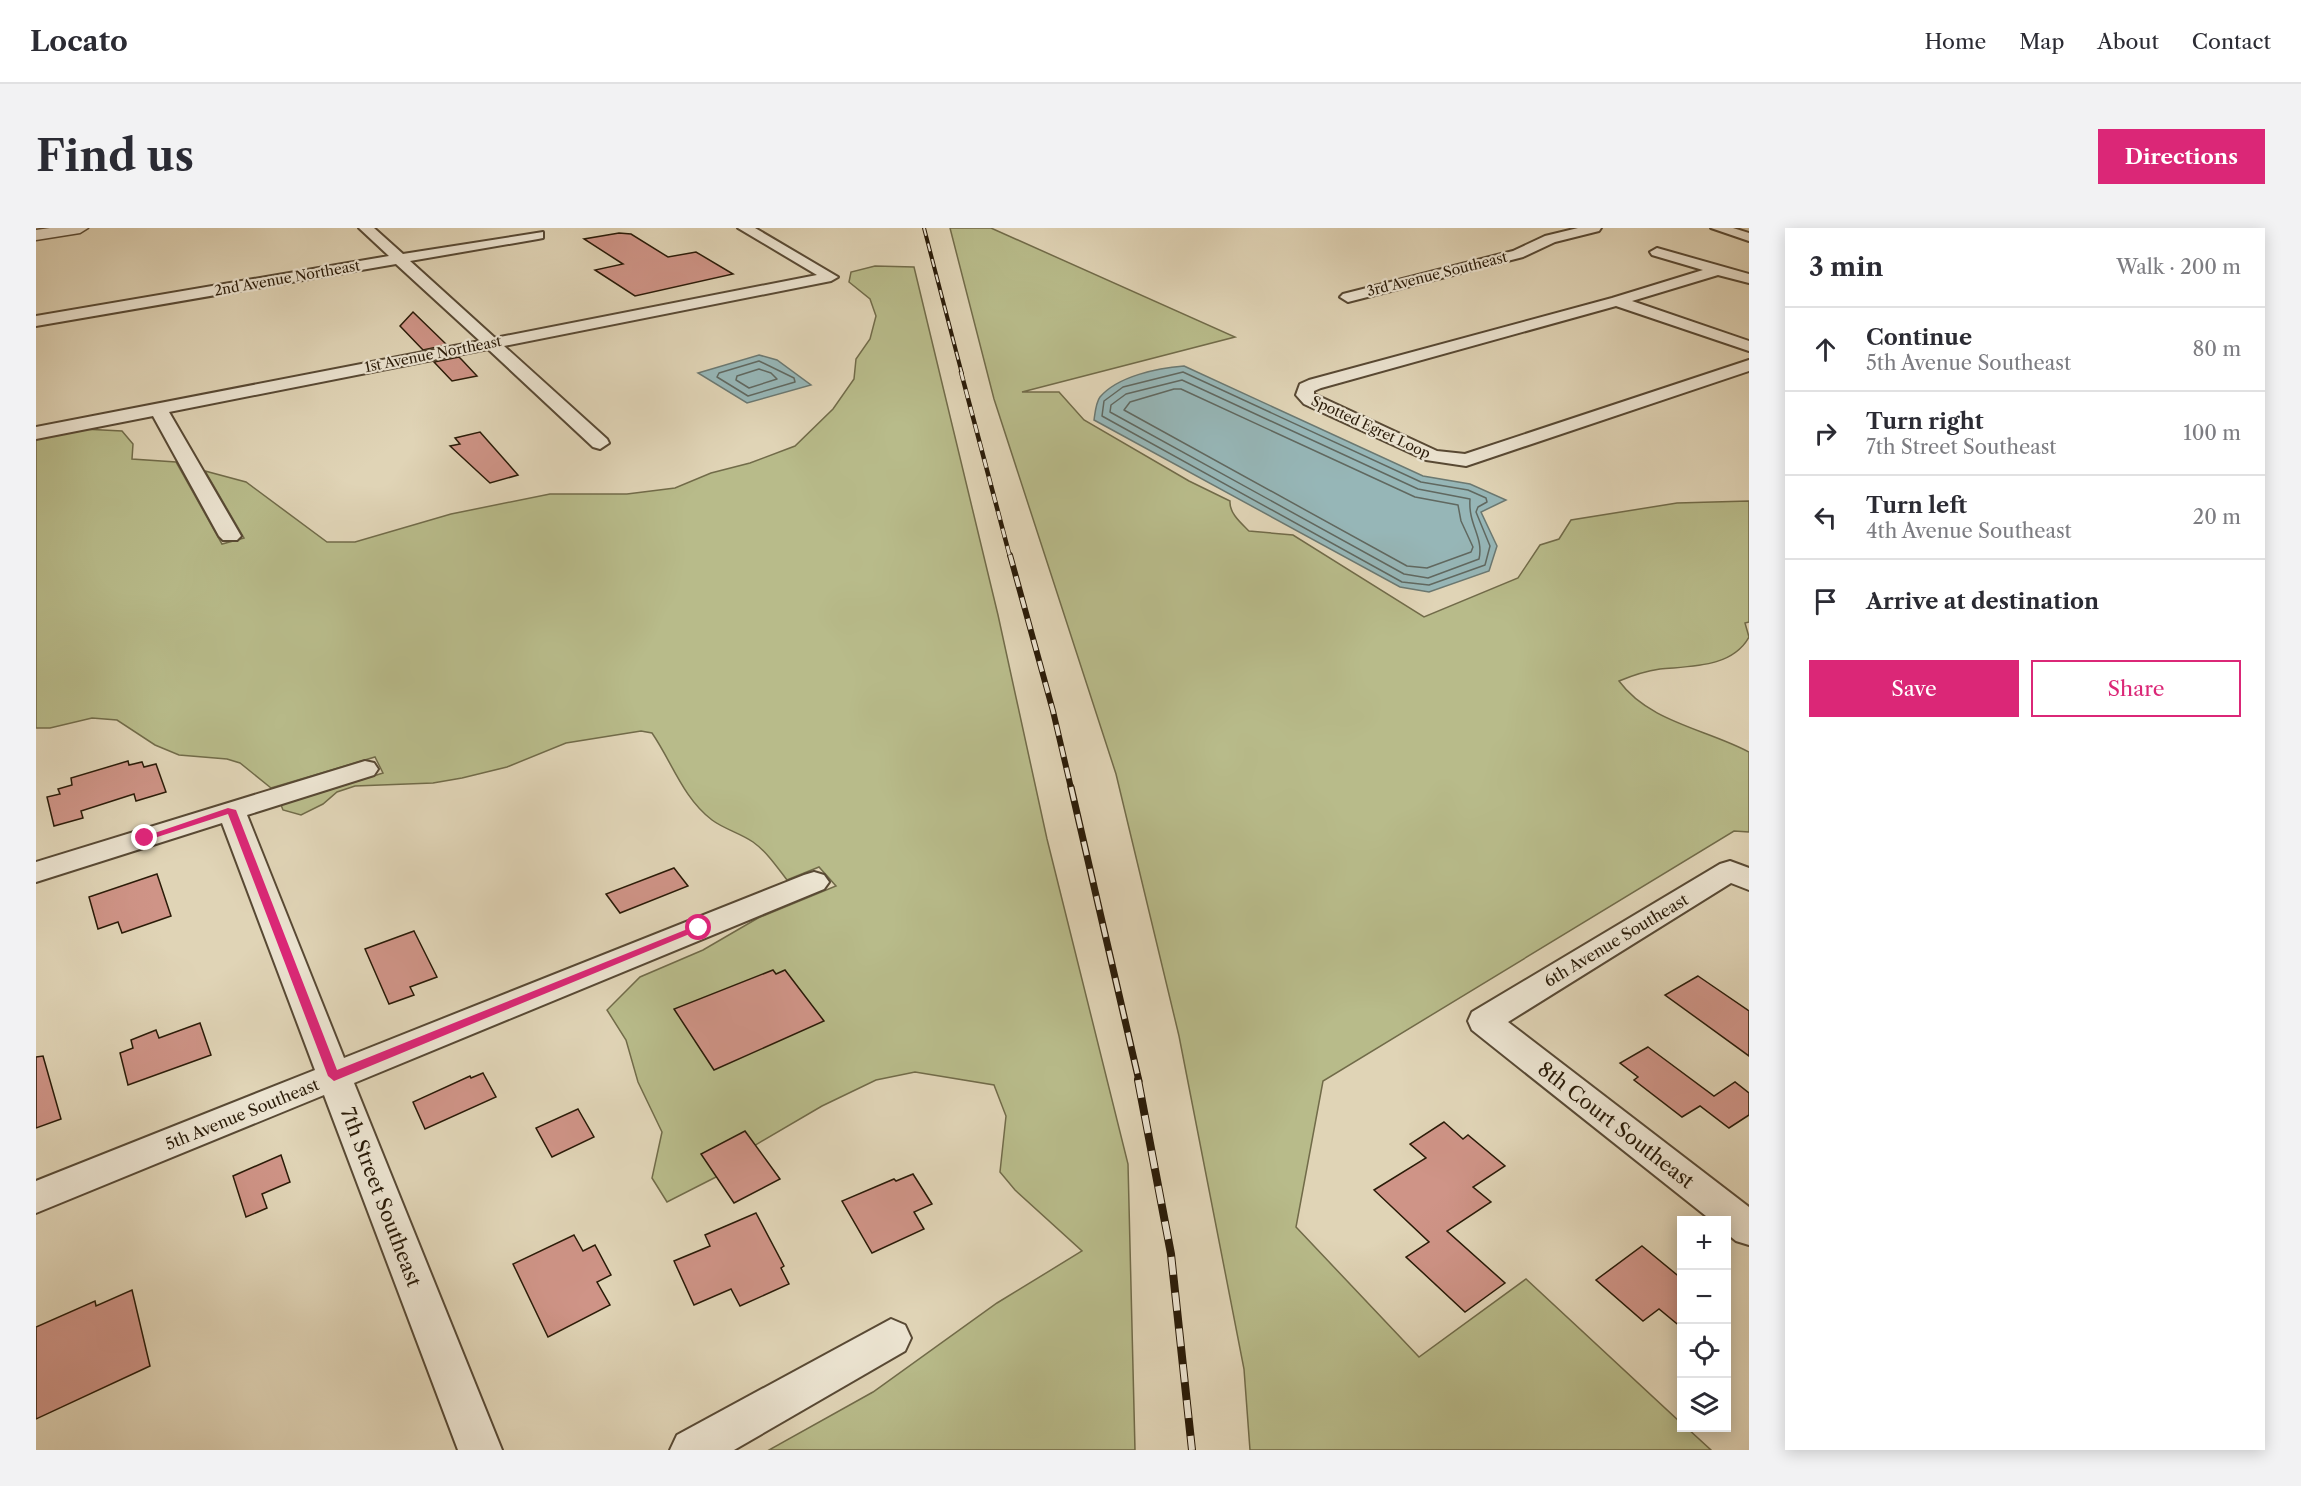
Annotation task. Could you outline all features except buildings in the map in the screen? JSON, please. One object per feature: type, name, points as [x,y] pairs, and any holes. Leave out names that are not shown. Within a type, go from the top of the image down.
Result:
[{"type":"street","points":[[36,234],[80,228]]},
{"type":"street","points":[[366,228],[600,443]]},
{"type":"street","name":"1st Avenue Northeast","points":[[36,433],[831,277],[746,228]]},
{"type":"street","name":"3rd Avenue Southeast","points":[[1348,297],[1518,254],[1551,239],[1594,228]]},
{"type":"street","points":[[1718,228],[1749,237]]},
{"type":"street","name":"2nd Avenue Northeast","points":[[36,321],[538,235]]},
{"type":"street","points":[[1658,252],[1749,279]]},
{"type":"street","name":"Spotted Egret Loop","points":[[1718,270],[1617,302],[1315,384],[1306,388],[1305,395],[1310,400],[1433,456],[1466,460],[1749,365]]},
{"type":"street","points":[[1617,302],[1749,346]]},
{"type":"street","points":[[158,410],[230,536]]},
{"type":"street","points":[[36,872],[365,769]]},
{"type":"street","name":"7th Street Southeast","points":[[231,810],[480,1450]]},
{"type":"street","name":"6th Avenue Southeast","points":[[1484,1021],[1730,871],[1749,880]]},
{"type":"street","name":"5th Avenue Southeast","points":[[36,1197],[814,882]]},
{"type":"street","name":"8th Court Southeast","points":[[1484,1021],[1749,1229]]},
{"type":"street","points":[[692,1450],[891,1338]]},
{"type":"green space","points":[[950,228],[991,228],[1235,337],[1022,392],[1059,392],[1084,420],[1189,481],[1230,501],[1233,514],[1249,531],[1293,535],[1424,617],[1518,578],[1540,545],[1559,539],[1571,520],[1677,503],[1749,501],[1749,622],[1745,623],[1749,637],[1742,647],[1732,655],[1709,664],[1655,670],[1619,681],[1631,695],[1662,715],[1749,752],[1749,832],[1734,831],[1323,1081],[1296,1227],[1419,1357],[1526,1279],[1677,1419],[1677,1432],[1691,1432],[1711,1450],[1250,1450],[1244,1369],[1179,1036],[1116,774],[994,399]]},
{"type":"green space","points":[[875,266],[914,267],[998,615],[1047,839],[1128,1164],[1135,1450],[769,1450],[873,1392],[997,1303],[1082,1251],[1015,1190],[1000,1172],[1006,1116],[994,1085],[915,1072],[876,1080],[822,1106],[757,1144],[716,1177],[667,1202],[652,1178],[662,1132],[638,1082],[626,1040],[607,1010],[640,977],[703,950],[758,918],[836,886],[819,867],[787,880],[758,846],[712,820],[693,801],[652,733],[641,731],[566,743],[507,767],[462,778],[433,783],[355,786],[337,792],[323,804],[301,815],[283,810],[281,805],[383,773],[375,757],[271,788],[240,763],[227,759],[179,755],[155,745],[117,720],[92,718],[50,728],[36,728],[36,437],[83,429],[122,431],[133,444],[132,459],[176,462],[222,544],[244,538],[205,471],[246,482],[327,542],[355,542],[451,514],[550,494],[627,494],[675,488],[711,473],[750,463],[795,446],[833,409],[854,379],[856,359],[870,339],[876,316],[870,299],[849,282],[851,272]]},
{"type":"water","points":[[759,355],[777,360],[811,385],[747,403],[698,373]]},
{"type":"water","points":[[1184,366],[1423,476],[1470,484],[1506,500],[1481,512],[1497,546],[1489,571],[1429,592],[1400,587],[1094,420],[1100,397],[1117,384],[1139,374]]},
{"type":"railway","points":[[924,228],[962,374]]},
{"type":"railway","points":[[961,372],[1010,557]]},
{"type":"railway","points":[[1010,555],[1053,711],[1071,788]]},
{"type":"railway","points":[[1071,787],[1139,1081]]},
{"type":"railway","points":[[1138,1080],[1171,1254],[1192,1450]]},
{"type":"route","points":[[145,838],[231,810],[334,1076],[699,928]]}]
